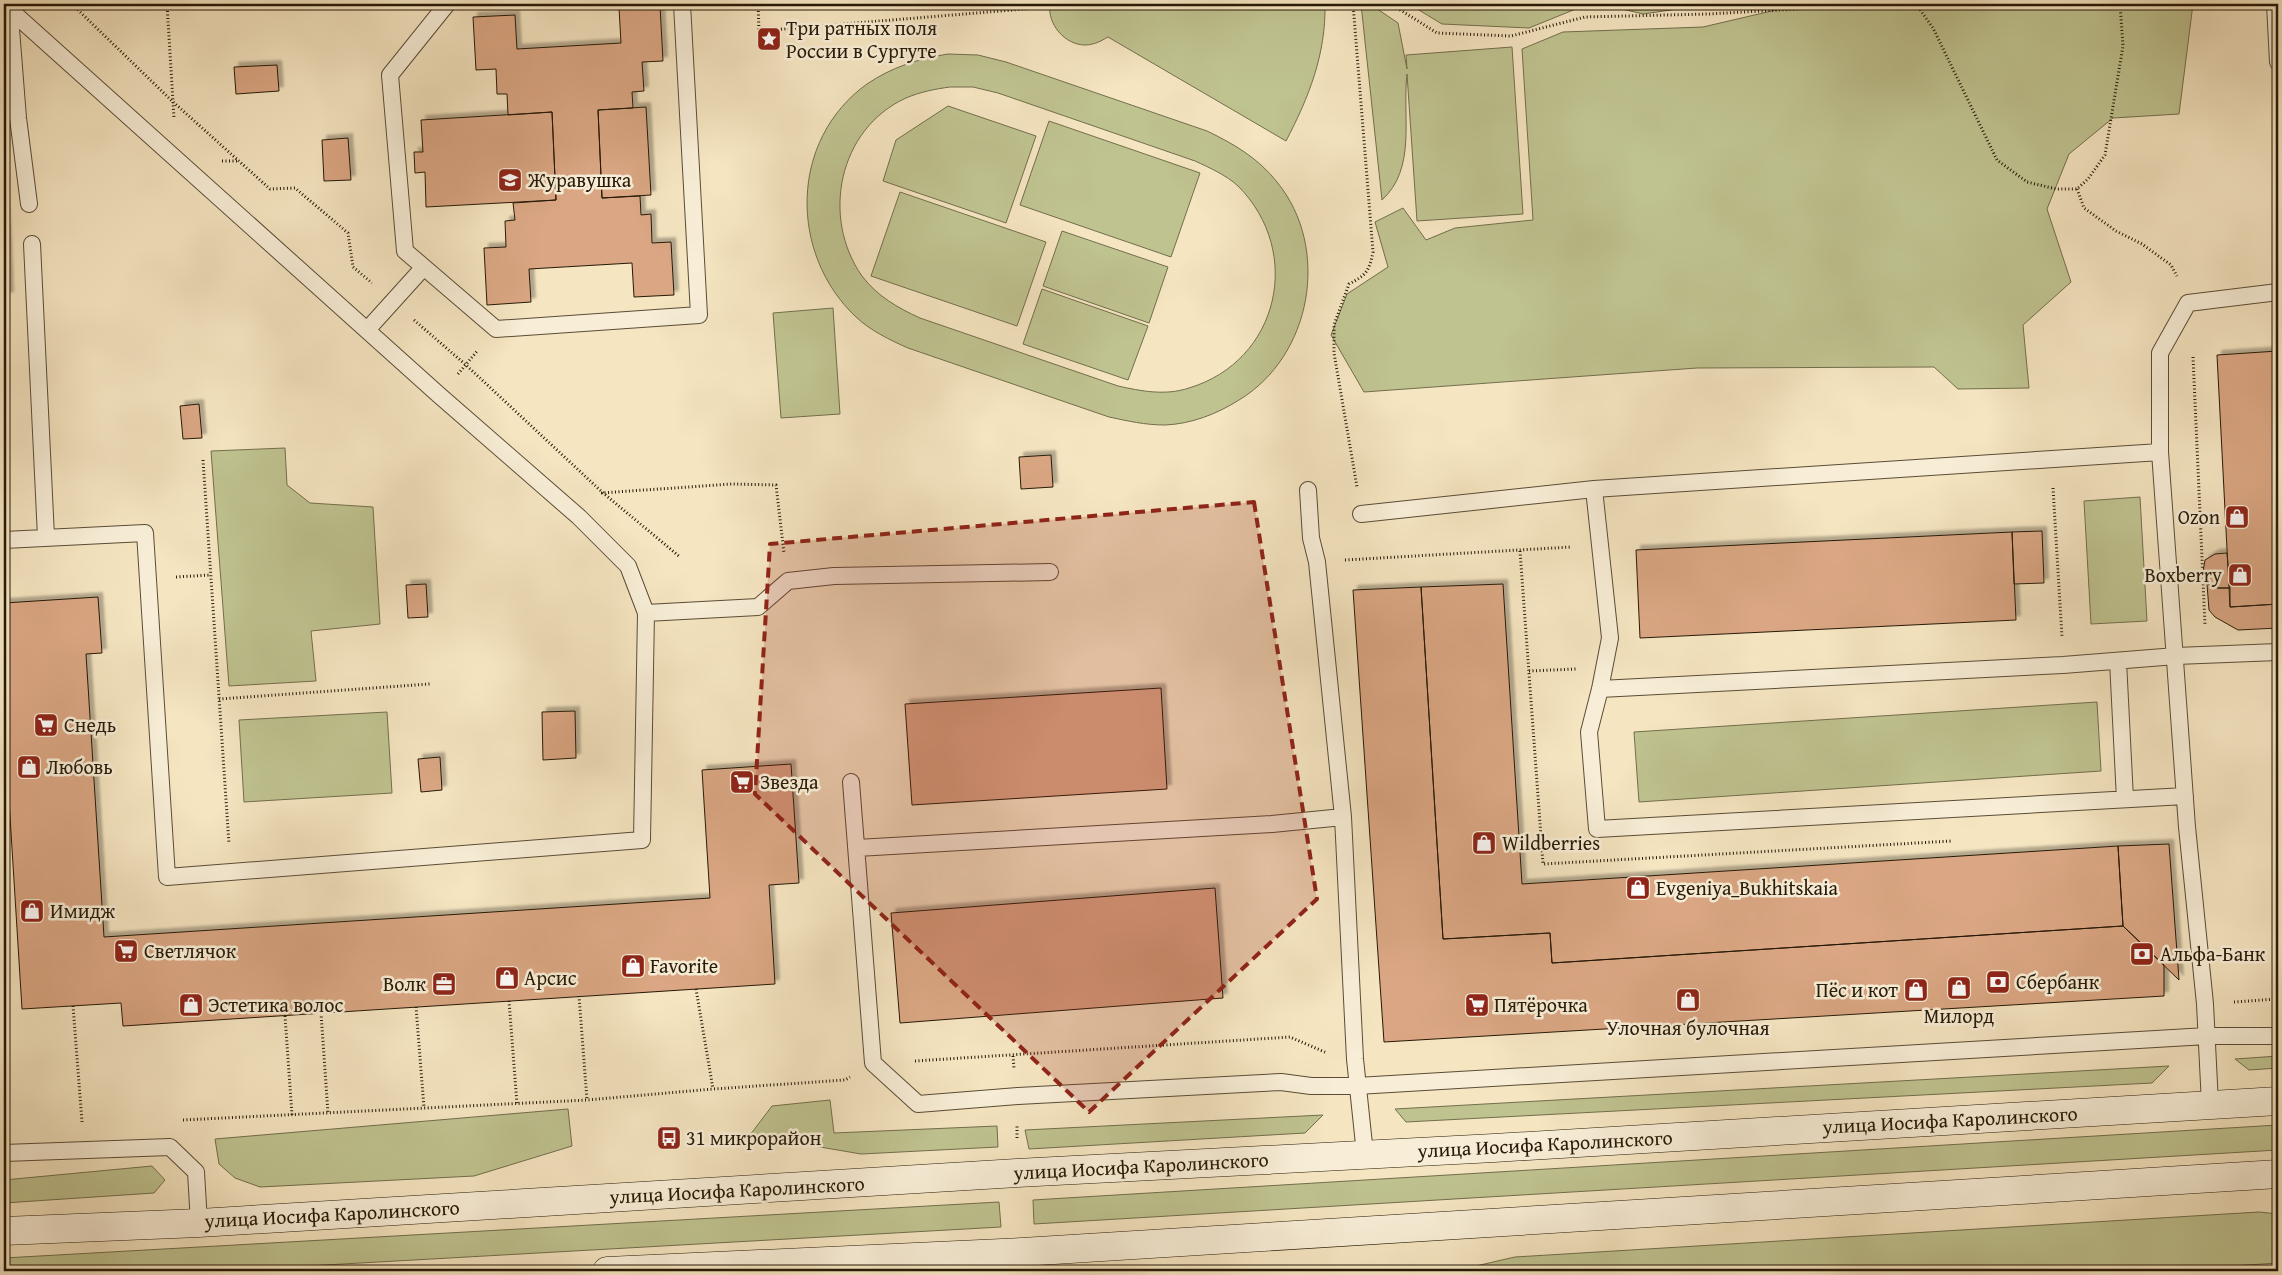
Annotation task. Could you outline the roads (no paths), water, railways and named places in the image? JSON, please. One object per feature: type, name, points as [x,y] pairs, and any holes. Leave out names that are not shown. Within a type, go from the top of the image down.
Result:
[{"type":"main road","name":"улица Иосифа Каролинского","points":[[4,1230],[199,1222],[2278,1101]]},
{"type":"main road","points":[[607,1271],[815,1267],[2278,1174]]},
{"type":"lane","points":[[447,4],[390,75],[405,251],[496,329],[699,315],[682,4]]},
{"type":"lane","points":[[2275,4],[2278,62]]},
{"type":"lane","points":[[7,7],[11,118],[29,204]]},
{"type":"lane","points":[[4,540],[145,534],[167,878],[642,840],[646,613],[628,566],[579,518],[439,395],[7,7]]},
{"type":"lane","points":[[32,244],[46,537]]},
{"type":"lane","points":[[368,330],[424,268]]},
{"type":"lane","points":[[2210,1104],[2207,1036],[2185,796],[2160,452],[2160,353],[2188,303],[2278,292]]},
{"type":"lane","points":[[1361,514],[1594,490],[2160,452]]},
{"type":"lane","points":[[1308,490],[1343,817],[1357,1086],[1365,1154]]},
{"type":"lane","points":[[1594,490],[1610,638],[1589,732],[1597,829],[2185,796]]},
{"type":"lane","points":[[646,613],[758,607],[788,581],[834,576],[1050,572]]},
{"type":"lane","points":[[1600,689],[2063,665],[2176,656],[2278,652]]},
{"type":"lane","points":[[2118,660],[2125,799]]},
{"type":"lane","points":[[851,782],[873,1063],[918,1104],[1018,1096],[1281,1082],[1311,1086],[1357,1086],[2207,1036],[2278,1036]]},
{"type":"lane","points":[[857,848],[1272,824],[1343,817]]},
{"type":"lane","points":[[4,1153],[170,1147],[196,1172],[199,1222]]},
{"type":"place","name":"Три ратных поля России в Сургуте","points":[[769,39]]},
{"type":"place","name":"Журавушка","points":[[510,180]]},
{"type":"place","name":"Ozon","points":[[2237,517]]},
{"type":"place","name":"Boxberry","points":[[2240,575]]},
{"type":"place","name":"Снедь","points":[[46,725]]},
{"type":"place","name":"Любовь","points":[[29,767]]},
{"type":"place","name":"Звезда","points":[[742,782]]},
{"type":"place","name":"Wildberries","points":[[1484,843]]},
{"type":"place","name":"Evgeniya_Bukhitskaia","points":[[1638,888]]},
{"type":"place","name":"Имидж","points":[[32,911]]},
{"type":"place","name":"Светлячок","points":[[126,951]]},
{"type":"place","name":"Альфа-Банк","points":[[2142,954]]},
{"type":"place","name":"Favorite","points":[[633,966]]},
{"type":"place","name":"Арсис","points":[[507,978]]},
{"type":"place","name":"Сбербанк","points":[[1998,982]]},
{"type":"place","name":"Волк","points":[[444,984]]},
{"type":"place","name":"Милорд","points":[[1959,988]]},
{"type":"place","name":"Пёс и кот","points":[[1916,990]]},
{"type":"place","name":"Улочная булочная","points":[[1688,1000]]},
{"type":"place","name":"Эстетика волос","points":[[191,1005]]},
{"type":"place","name":"Пятёрочка","points":[[1477,1005]]},
{"type":"place","name":"31 микрорайон","points":[[669,1138]]}]
